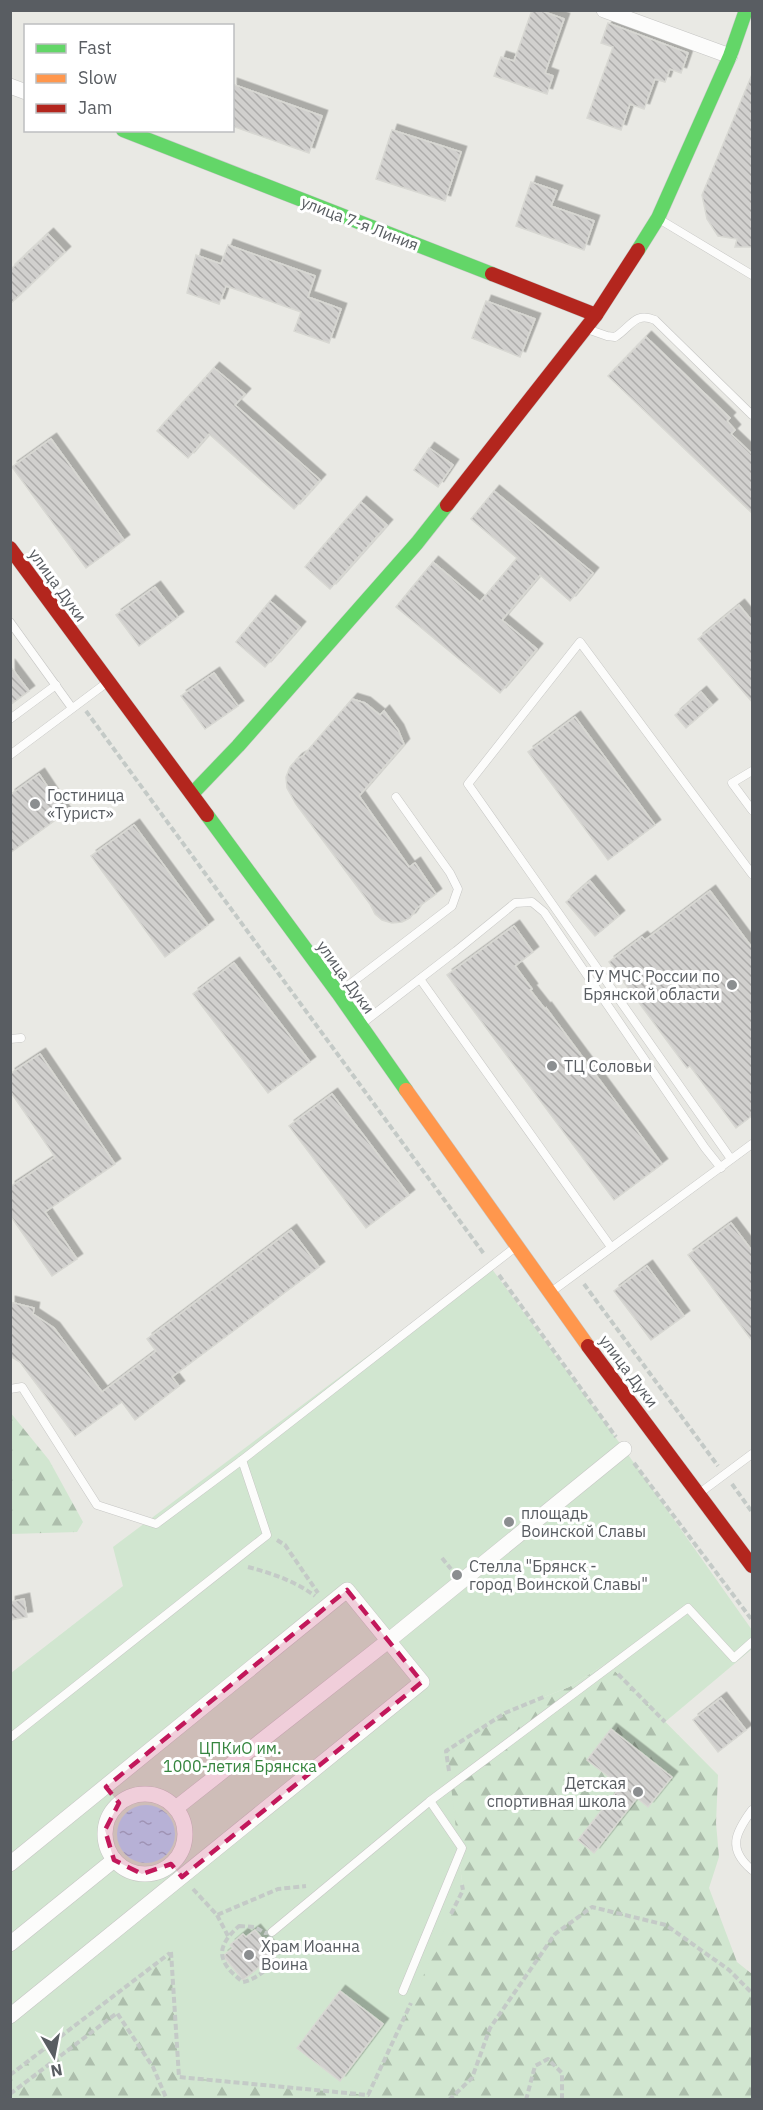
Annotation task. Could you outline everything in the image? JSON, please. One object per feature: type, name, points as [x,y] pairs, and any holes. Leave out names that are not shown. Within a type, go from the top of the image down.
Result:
[{"type":"street","points":[[604,10],[730,56]]},
{"type":"street","points":[[192,794],[246,738],[417,543],[596,315],[658,218],[730,56],[746,10]]},
{"type":"street","name":"улица 7-я Линия","points":[[128,132],[596,315]]},
{"type":"street","name":"улица Дуки","points":[[10,548],[338,993],[549,1293],[753,1566]]},
{"type":"street","points":[[176,1808],[624,1449]]},
{"type":"street","points":[[10,1864],[347,1590],[422,1682],[10,2016]]},
{"type":"street","points":[[106,1786],[119,1803]]},
{"type":"street","points":[[149,1794],[164,1798],[176,1808],[184,1821],[185,1837],[181,1852],[171,1864],[158,1872],[142,1874],[127,1870],[114,1860],[107,1846],[105,1830],[110,1815],[119,1803],[133,1796],[149,1794]]},
{"type":"street","points":[[10,1944],[114,1860]]},
{"type":"street","points":[[171,1864],[182,1877]]},
{"type":"lane","points":[[658,218],[753,275]]},
{"type":"lane","points":[[585,329],[615,337],[639,317],[655,320],[753,415]]},
{"type":"lane","points":[[10,622],[72,708]]},
{"type":"lane","points":[[731,1159],[468,784],[580,642],[753,874]]},
{"type":"lane","points":[[10,755],[109,681]]},
{"type":"lane","points":[[10,719],[56,685]]},
{"type":"lane","points":[[753,771],[732,783],[753,810]]},
{"type":"lane","points":[[338,993],[452,906],[458,889],[450,873],[396,797]]},
{"type":"lane","points":[[360,1025],[515,903],[532,902],[544,912],[705,1148],[721,1167]]},
{"type":"lane","points":[[420,979],[611,1248]]},
{"type":"lane","points":[[10,1040],[21,1038]]},
{"type":"lane","points":[[549,1293],[753,1143]]},
{"type":"lane","points":[[10,1389],[22,1387],[97,1505],[156,1524],[517,1247]]},
{"type":"lane","points":[[699,1494],[753,1454]]},
{"type":"lane","points":[[10,1738],[267,1535],[242,1460]]},
{"type":"lane","points":[[272,1932],[450,1785],[688,1608],[734,1658],[753,1642]]},
{"type":"lane","points":[[403,1991],[462,1848],[430,1801]]},
{"type":"lane","points":[[753,1810],[740,1826],[735,1843],[742,1861],[753,1870]]},
{"type":"path","points":[[80,702],[624,1449],[753,1620]]},
{"type":"path","points":[[575,1273],[753,1512]]},
{"type":"path","points":[[267,1535],[285,1545],[327,1606]]},
{"type":"path","points":[[442,1558],[454,1573]]},
{"type":"path","points":[[233,1562],[272,1574],[305,1588],[327,1606]]},
{"type":"path","points":[[610,1666],[665,1722]]},
{"type":"path","points":[[450,1785],[447,1751],[506,1713],[548,1695]]},
{"type":"path","points":[[448,1923],[463,1890],[459,1856]]},
{"type":"path","points":[[182,1877],[217,1915],[228,1936]]},
{"type":"path","points":[[217,1915],[278,1889],[329,1884]]},
{"type":"path","points":[[449,2100],[472,2078],[490,2028],[555,1934],[592,1906],[666,1925],[729,1970],[753,1994]]},
{"type":"path","points":[[239,1926],[255,1927],[265,1933],[272,1932],[270,1938],[278,1953],[276,1959],[251,1980],[243,1982],[227,1968],[222,1955],[222,1946],[228,1936],[239,1926]]},
{"type":"path","points":[[10,2075],[171,1952],[179,2077],[368,2095],[413,1998]]},
{"type":"path","points":[[10,2094],[117,2013],[153,2067],[167,2100]]},
{"type":"path","points":[[526,2100],[535,2066],[548,2059],[562,2073],[562,2100]]},
{"type":"highlighted area","points":[[347,1590],[422,1682],[182,1877],[171,1864],[142,1874],[114,1860],[105,1830],[119,1803],[106,1787]]},
{"type":"green space","name":"ЦПКиО им. 1000-летия Брянска","points":[[489,1265],[624,1449],[752,1630],[752,1649],[665,1722],[607,1663],[569,1687],[505,1713],[447,1751],[463,1890],[368,2095],[179,2077],[170,1953],[11,2076],[11,1673],[123,1586],[113,1547]]},
{"type":"green space","points":[[10,1412],[49,1460],[83,1522],[77,1532],[11,1534]]},
{"type":"green space","points":[[607,1663],[718,1775],[716,1823],[719,1857],[709,1888],[737,1962],[752,1974],[752,2099],[11,2100],[11,2075],[171,1952],[175,2021],[463,1890],[446,1751],[505,1713],[569,1687]]},
{"type":"water","points":[[146,1805],[157,1807],[170,1818],[175,1834],[173,1845],[162,1858],[146,1863],[135,1861],[122,1850],[117,1834],[119,1823],[130,1810]]},
{"type":"building","points":[[532,10],[539,10],[564,19],[545,73],[553,76],[547,94],[494,76],[501,57],[514,61]]},
{"type":"building","points":[[608,23],[688,53],[681,73],[670,69],[665,82],[655,79],[644,109],[630,104],[621,130],[587,118],[613,47],[601,43]]},
{"type":"building","points":[[753,72],[753,247],[735,247],[737,239],[718,236],[707,219],[702,195]]},
{"type":"building","points":[[234,85],[322,116],[309,153],[234,127]]},
{"type":"building","points":[[392,130],[461,152],[445,201],[376,179]]},
{"type":"building","points":[[531,182],[557,191],[551,206],[594,221],[584,250],[516,226]]},
{"type":"building","points":[[48,234],[65,252],[10,304],[10,270]]},
{"type":"building","points":[[228,245],[315,276],[308,297],[341,309],[329,343],[294,331],[301,312],[226,286],[219,304],[187,293],[196,255],[221,264]]},
{"type":"building","points":[[486,301],[535,319],[520,357],[472,338]]},
{"type":"building","points":[[646,337],[730,418],[727,421],[735,430],[731,434],[753,455],[753,514],[608,376]]},
{"type":"building","points":[[214,368],[245,394],[235,405],[320,480],[294,509],[209,434],[188,458],[157,431]]},
{"type":"building","points":[[51,439],[124,540],[86,568],[12,467]]},
{"type":"building","points":[[429,448],[453,465],[438,487],[414,470]]},
{"type":"building","points":[[494,491],[593,573],[570,601],[540,575],[502,620],[537,649],[500,693],[396,607],[433,562],[480,602],[517,558],[471,519]]},
{"type":"building","points":[[361,502],[387,525],[330,589],[305,567]]},
{"type":"building","points":[[155,587],[178,617],[139,646],[116,615]]},
{"type":"building","points":[[270,601],[300,627],[265,667],[236,642]]},
{"type":"building","points":[[739,605],[753,622],[753,703],[698,639]]},
{"type":"building","points":[[10,666],[29,691],[10,705]]},
{"type":"building","points":[[214,673],[238,706],[205,729],[181,696]]},
{"type":"building","points":[[701,692],[712,705],[686,728],[675,715]]},
{"type":"building","points":[[352,699],[365,703],[380,715],[384,711],[398,730],[404,744],[359,796],[409,867],[415,863],[436,894],[417,908],[410,918],[402,922],[392,923],[382,920],[375,914],[287,788],[286,777],[290,767],[303,756]]},
{"type":"building","points":[[575,717],[655,825],[608,860],[528,752]]},
{"type":"building","name":"Гостиница «Турист»","points":[[39,774],[65,813],[10,853],[10,795]]},
{"type":"building","points":[[134,825],[208,925],[165,957],[91,856]]},
{"type":"building","points":[[590,881],[619,916],[595,936],[566,902]]},
{"type":"building","points":[[710,891],[753,949],[753,1115],[736,1128],[690,1066],[687,1068],[609,962],[642,937],[645,940]]},
{"type":"building","name":"ТЦ Соловьи","points":[[514,926],[533,952],[515,966],[532,989],[530,990],[546,1008],[662,1164],[614,1200],[447,975]]},
{"type":"building","points":[[234,963],[310,1062],[268,1093],[193,994]]},
{"type":"building","points":[[40,1054],[115,1164],[45,1212],[77,1259],[52,1276],[10,1215],[10,1187],[55,1157],[10,1091],[10,1074]]},
{"type":"building","points":[[332,1094],[409,1195],[366,1228],[289,1126]]},
{"type":"building","points":[[731,1223],[753,1252],[753,1342],[688,1255]]},
{"type":"building","points":[[291,1230],[319,1267],[172,1377],[179,1386],[135,1420],[122,1402],[75,1436],[20,1362],[10,1356],[10,1302],[34,1308],[33,1314],[54,1328],[102,1392],[156,1351],[147,1339]]},
{"type":"building","points":[[647,1266],[684,1316],[651,1340],[614,1291]]},
{"type":"building","points":[[24,1599],[27,1617],[10,1620],[10,1602]]},
{"type":"building","points":[[721,1698],[746,1730],[718,1752],[693,1720]]},
{"type":"building","name":"Детская спортивная школа","points":[[611,1729],[672,1777],[648,1807],[637,1798],[594,1853],[578,1840],[621,1786],[587,1760]]},
{"type":"building","name":"Храм Иоанна Воина","points":[[255,1930],[275,1954],[243,1980],[223,1956],[233,1948],[230,1945],[243,1934],[246,1937]]},
{"type":"building","points":[[340,1991],[383,2024],[340,2081],[297,2048]]},
{"type":"traffic: fast","points":[[638,250],[658,218],[730,56],[746,10]]},
{"type":"traffic: fast","points":[[128,132],[492,274]]},
{"type":"traffic: fast","points":[[192,794],[238,746],[417,543],[447,505]]},
{"type":"traffic: fast","points":[[207,815],[406,1090]]},
{"type":"traffic: slow","points":[[406,1090],[588,1346]]},
{"type":"traffic: jam","points":[[447,505],[596,315],[638,250]]},
{"type":"traffic: jam","points":[[492,274],[596,315]]},
{"type":"traffic: jam","points":[[10,548],[207,815]]},
{"type":"traffic: jam","points":[[588,1346],[752,1566]]},
{"type":"place","name":"Гостиница «Турист»","points":[[35,804]]},
{"type":"place","name":"ГУ МЧС России по Брянской области","points":[[732,985]]},
{"type":"place","name":"ТЦ Соловьи","points":[[552,1066]]},
{"type":"place","name":"площадь Воинской Славы","points":[[509,1522]]},
{"type":"place","name":"Стелла \"Брянск - город Воинской Славы\"","points":[[457,1575]]},
{"type":"place","name":"Детская спортивная школа","points":[[638,1792]]},
{"type":"place","name":"Храм Иоанна Воина","points":[[249,1955]]}]
